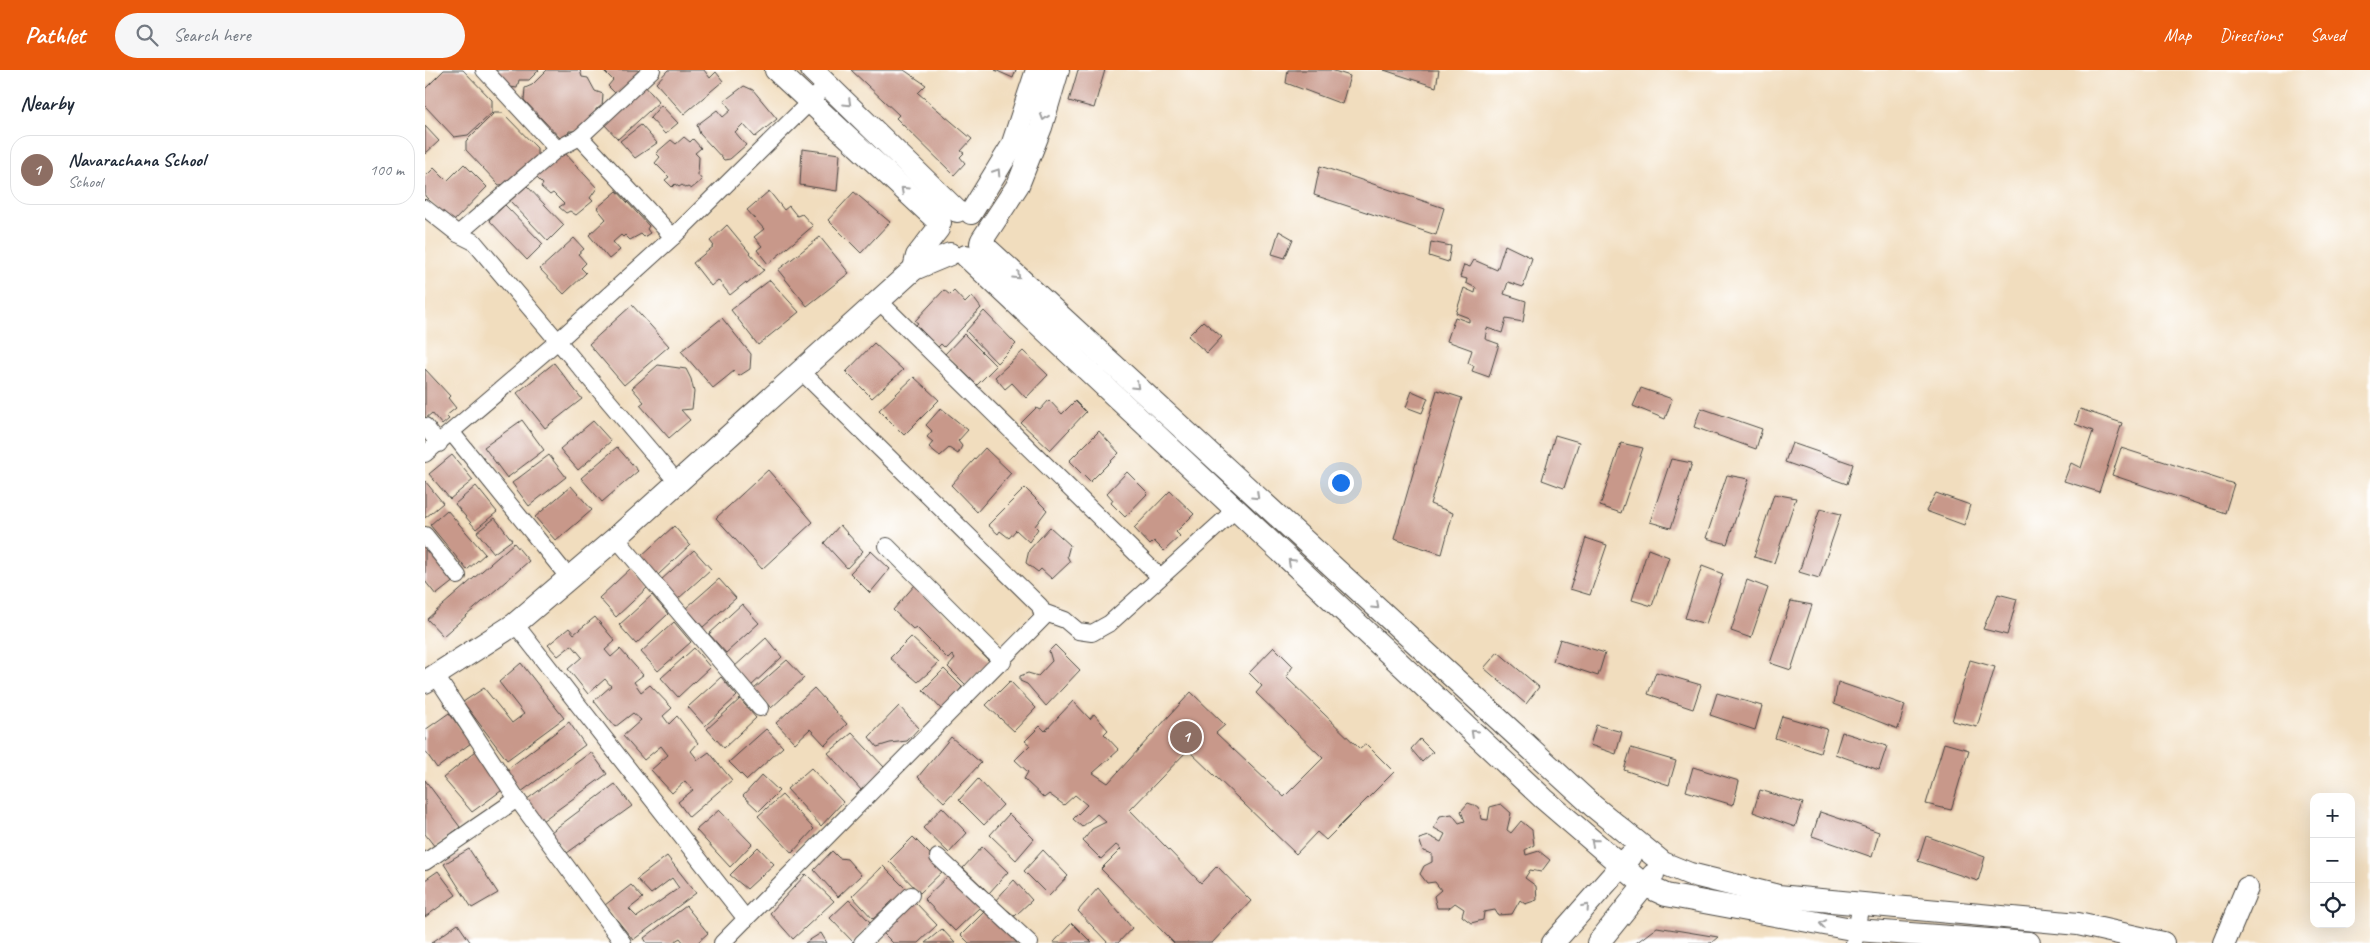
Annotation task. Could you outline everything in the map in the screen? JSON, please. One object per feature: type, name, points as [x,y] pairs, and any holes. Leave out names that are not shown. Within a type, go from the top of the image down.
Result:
[{"type":"street","points":[[484,70],[557,149]]},
{"type":"street","points":[[458,234],[557,149],[581,137],[652,70]]},
{"type":"street","points":[[776,70],[809,101],[951,219],[981,224],[970,248]]},
{"type":"street","points":[[914,269],[917,256],[951,219],[1012,146],[1037,70]]},
{"type":"street","points":[[623,943],[431,679],[515,624],[616,538],[914,269],[970,248],[1017,185],[1041,127],[1058,70]]},
{"type":"street","points":[[425,454],[452,433],[559,340],[673,237],[809,101],[820,77],[951,219]]},
{"type":"street","points":[[581,137],[673,237]]},
{"type":"street","points":[[425,208],[458,234],[475,242],[677,482]]},
{"type":"street","points":[[951,219],[940,243],[970,248],[1338,571],[1593,806],[1663,863],[1690,874],[1778,896],[2079,924],[2157,941]]},
{"type":"street","points":[[970,248],[1235,510],[1544,799],[1644,885],[1666,895],[1855,937],[2029,943]]},
{"type":"street","points":[[879,301],[1160,576]]},
{"type":"street","points":[[728,941],[746,919],[1003,662],[1039,625],[1043,618],[1040,606],[802,372]]},
{"type":"street","points":[[425,426],[439,444]]},
{"type":"street","points":[[452,433],[569,578]]},
{"type":"street","points":[[1043,612],[1065,620],[1078,630],[1092,633],[1110,623],[1235,510]]},
{"type":"street","points":[[425,535],[458,576]]},
{"type":"street","points":[[616,538],[761,708]]},
{"type":"street","points":[[887,546],[1003,662]]},
{"type":"street","points":[[1321,590],[1338,571]]},
{"type":"street","points":[[515,624],[746,919]]},
{"type":"street","points":[[425,862],[517,799]]},
{"type":"street","points":[[1553,943],[1622,867],[1638,844]]},
{"type":"street","points":[[938,856],[1030,943]]},
{"type":"street","points":[[1605,941],[1644,885],[1663,863]]},
{"type":"street","points":[[2224,943],[2247,888]]},
{"type":"street","points":[[862,943],[911,895]]},
{"type":"street","points":[[1855,937],[1861,903]]},
{"type":"street","points":[[2122,943],[2157,941]]},
{"type":"building","points":[[444,70],[463,70],[492,100],[492,113],[468,135],[454,137],[425,106],[425,89]]},
{"type":"building","points":[[494,70],[539,70],[529,80],[519,80],[517,88],[510,87]]},
{"type":"building","points":[[547,70],[580,70],[582,77],[588,78],[595,91],[603,94],[602,107],[596,109],[595,116],[579,131],[569,131],[567,139],[560,138],[524,100],[525,88],[532,85]]},
{"type":"building","points":[[603,70],[638,70],[641,74],[617,95],[608,86],[613,80]]},
{"type":"building","points":[[668,70],[704,70],[710,78],[716,72],[723,81],[684,114],[656,83]]},
{"type":"building","points":[[851,70],[904,70],[926,85],[918,93],[972,139],[961,151],[964,153],[960,157],[965,163],[954,175],[896,118],[899,115]]},
{"type":"building","points":[[995,70],[1016,70],[1013,78]]},
{"type":"building","points":[[1078,70],[1105,70],[1094,108],[1069,101]]},
{"type":"building","points":[[1288,70],[1331,70],[1350,76],[1342,104],[1286,83]]},
{"type":"building","points":[[1384,70],[1439,70],[1436,87]]},
{"type":"building","points":[[643,84],[659,102],[618,139],[603,123]]},
{"type":"building","points":[[744,86],[753,90],[777,119],[755,137],[743,124],[735,132],[746,145],[730,159],[724,160],[700,134],[697,125],[717,110],[723,117],[731,110],[724,101]]},
{"type":"building","points":[[661,105],[678,123],[665,134],[650,118]]},
{"type":"building","points":[[494,113],[503,113],[537,148],[537,161],[513,183],[499,185],[466,150],[466,141]]},
{"type":"building","points":[[641,125],[657,143],[635,158],[620,141]]},
{"type":"building","points":[[425,126],[439,141],[425,154]]},
{"type":"building","points":[[684,137],[690,142],[693,139],[701,148],[695,153],[699,157],[698,175],[702,180],[691,189],[682,185],[679,187],[675,184],[672,187],[665,180],[669,177],[655,163],[660,157],[656,153],[671,140],[676,144]]},
{"type":"building","points":[[802,149],[840,154],[837,191],[800,185]]},
{"type":"building","points":[[564,152],[597,188],[590,198],[593,201],[576,215],[570,211],[566,213],[559,207],[564,204],[553,193],[550,195],[541,187],[543,184],[536,177]]},
{"type":"building","points":[[464,164],[487,187],[452,223],[425,196],[425,177],[434,168],[447,181]]},
{"type":"building","points":[[1320,166],[1444,208],[1436,235],[1314,195]]},
{"type":"building","points":[[527,186],[564,225],[548,241],[510,201]]},
{"type":"building","points":[[617,191],[649,226],[647,229],[650,233],[644,237],[641,234],[630,240],[625,235],[623,237],[621,235],[613,242],[620,250],[609,259],[589,235],[606,219],[597,208]]},
{"type":"building","points":[[769,191],[784,210],[789,206],[797,216],[802,214],[813,226],[768,264],[757,250],[762,246],[754,237],[764,229],[747,210]]},
{"type":"building","points":[[854,192],[890,222],[861,253],[828,220]]},
{"type":"building","points":[[505,205],[543,244],[527,260],[489,220]]},
{"type":"building","points":[[727,225],[764,270],[730,295],[718,280],[711,286],[693,263],[714,246],[710,241]]},
{"type":"building","points":[[1279,231],[1293,239],[1285,258],[1272,254]]},
{"type":"building","points":[[820,237],[849,273],[807,306],[778,270]]},
{"type":"building","points":[[574,238],[584,249],[578,254],[586,263],[581,268],[586,273],[564,294],[540,269]]},
{"type":"building","points":[[1431,242],[1451,246],[1448,262],[1429,256]]},
{"type":"building","points":[[1505,245],[1532,258],[1523,287],[1508,282],[1504,294],[1526,301],[1523,322],[1506,319],[1502,333],[1487,328],[1485,339],[1499,344],[1489,377],[1472,371],[1474,366],[1468,363],[1472,350],[1447,341],[1455,317],[1469,322],[1469,318],[1456,313],[1464,288],[1475,293],[1476,288],[1466,283],[1467,279],[1460,277],[1464,265],[1470,267],[1474,260],[1497,270]]},
{"type":"building","points":[[770,280],[799,312],[758,345],[731,310]]},
{"type":"building","points":[[944,290],[950,295],[954,291],[965,303],[972,296],[981,308],[944,347],[941,344],[938,347],[916,325],[918,323],[915,321]]},
{"type":"building","points":[[632,305],[669,346],[624,385],[589,344]]},
{"type":"building","points":[[984,311],[1016,344],[997,363],[966,331]]},
{"type":"building","points":[[722,318],[751,354],[750,369],[739,376],[734,371],[713,388],[681,351]]},
{"type":"building","points":[[1203,321],[1222,337],[1207,353],[1188,336]]},
{"type":"building","points":[[964,334],[996,366],[977,385],[945,354]]},
{"type":"building","points":[[874,343],[903,370],[872,398],[846,372]]},
{"type":"building","points":[[1023,351],[1048,375],[1026,398],[1012,383],[1005,389],[995,377]]},
{"type":"building","points":[[554,363],[582,399],[545,428],[517,393]]},
{"type":"building","points":[[658,365],[686,369],[694,392],[692,409],[681,410],[690,420],[669,438],[640,405],[644,402],[632,388]]},
{"type":"building","points":[[425,369],[450,396],[448,398],[456,408],[446,416],[449,419],[442,425],[432,413],[425,419]]},
{"type":"building","points":[[914,377],[939,400],[904,435],[879,410]]},
{"type":"building","points":[[1641,388],[1672,399],[1665,419],[1633,406]]},
{"type":"building","points":[[1437,390],[1462,398],[1430,504],[1453,513],[1442,554],[1394,539]]},
{"type":"building","points":[[1412,391],[1428,398],[1422,413],[1406,407]]},
{"type":"building","points":[[1049,400],[1062,414],[1075,401],[1086,412],[1050,450],[1021,423],[1036,408],[1040,410]]},
{"type":"building","points":[[941,408],[968,430],[958,441],[962,446],[958,454],[949,448],[940,456],[929,447],[933,442],[927,437],[932,431],[926,425]]},
{"type":"building","points":[[1701,408],[1762,429],[1756,449],[1694,427]]},
{"type":"building","points":[[2080,409],[2122,423],[2099,492],[2064,481],[2071,463],[2081,468],[2093,431],[2075,424]]},
{"type":"building","points":[[522,420],[544,450],[507,478],[484,447]]},
{"type":"building","points":[[593,421],[611,441],[578,470],[560,449]]},
{"type":"building","points":[[1099,431],[1119,453],[1090,482],[1069,461]]},
{"type":"building","points":[[1555,435],[1579,442],[1564,488],[1542,480]]},
{"type":"building","points":[[1621,443],[1643,448],[1621,513],[1600,506]]},
{"type":"building","points":[[1792,443],[1853,464],[1847,484],[1785,462]]},
{"type":"building","points":[[617,447],[638,471],[602,502],[581,478]]},
{"type":"building","points":[[985,448],[1011,473],[977,512],[951,485]]},
{"type":"building","points":[[2121,448],[2234,484],[2225,513],[2112,475]]},
{"type":"building","points":[[452,455],[473,480],[450,499],[429,474]]},
{"type":"building","points":[[549,455],[566,477],[529,506],[512,483]]},
{"type":"building","points":[[1671,459],[1692,463],[1671,528],[1650,522]]},
{"type":"building","points":[[768,470],[813,522],[762,569],[716,518]]},
{"type":"building","points":[[1127,472],[1148,493],[1125,517],[1111,503],[1113,500],[1107,493]]},
{"type":"building","points":[[1727,475],[1749,479],[1727,544],[1706,538]]},
{"type":"building","points":[[425,481],[443,503],[425,518]]},
{"type":"building","points":[[476,486],[497,512],[476,529],[455,504]]},
{"type":"building","points":[[571,486],[592,510],[556,541],[535,517]]},
{"type":"building","points":[[1025,488],[1047,510],[1035,526],[1038,529],[1029,542],[1016,530],[1009,538],[1000,531],[998,534],[988,525]]},
{"type":"building","points":[[1170,491],[1194,514],[1176,532],[1180,536],[1164,551],[1154,541],[1150,545],[1134,528]]},
{"type":"building","points":[[1936,493],[1970,505],[1964,525],[1926,511]]},
{"type":"building","points":[[1774,494],[1796,498],[1774,563],[1754,557]]},
{"type":"building","points":[[1820,509],[1841,514],[1819,578],[1799,572]]},
{"type":"building","points":[[447,510],[485,554],[467,570],[430,525]]},
{"type":"building","points":[[495,518],[512,540],[494,553],[477,532]]},
{"type":"building","points":[[840,525],[863,551],[847,568],[824,543]]},
{"type":"building","points":[[674,526],[690,545],[658,575],[641,556]]},
{"type":"building","points":[[1050,527],[1070,545],[1067,556],[1070,562],[1052,579],[1041,569],[1038,572],[1026,563],[1029,550]]},
{"type":"building","points":[[1586,538],[1607,545],[1590,595],[1570,589]]},
{"type":"building","points":[[514,543],[529,561],[443,636],[427,619]]},
{"type":"building","points":[[428,548],[455,580],[436,595],[425,581],[425,550]]},
{"type":"building","points":[[1648,549],[1669,557],[1652,606],[1632,600]]},
{"type":"building","points":[[694,550],[711,569],[678,599],[661,580]]},
{"type":"building","points":[[871,551],[890,569],[870,593],[850,573]]},
{"type":"building","points":[[1702,566],[1723,574],[1706,624],[1685,618]]},
{"type":"building","points":[[631,568],[648,587],[616,617],[599,598]]},
{"type":"building","points":[[719,579],[736,598],[703,627],[686,608]]},
{"type":"building","points":[[1747,580],[1768,588],[1751,638],[1731,631]]},
{"type":"building","points":[[915,585],[990,662],[966,685],[948,667],[955,659],[952,655],[948,659],[916,627],[913,629],[893,610]]},
{"type":"building","points":[[1998,594],[2017,599],[2007,635],[1983,629]]},
{"type":"building","points":[[652,595],[668,614],[636,644],[619,625]]},
{"type":"building","points":[[1791,601],[1812,605],[1791,670],[1770,663]]},
{"type":"building","points":[[742,604],[759,623],[726,653],[709,634]]},
{"type":"building","points":[[595,617],[615,641],[605,650],[611,657],[620,649],[643,675],[634,682],[641,692],[650,685],[672,708],[663,716],[669,724],[677,716],[698,743],[691,751],[698,760],[709,752],[732,780],[689,817],[678,802],[693,790],[685,781],[672,793],[651,770],[668,755],[661,746],[644,760],[623,736],[641,720],[633,713],[615,727],[594,701],[611,686],[605,679],[588,694],[568,669],[582,657],[572,645],[558,656],[548,645],[569,628],[574,634]]},
{"type":"building","points":[[674,622],[691,642],[658,671],[641,652]]},
{"type":"building","points":[[911,637],[939,663],[918,682],[890,658]]},
{"type":"building","points":[[766,638],[782,657],[750,687],[733,668]]},
{"type":"building","points":[[1560,639],[1605,653],[1598,676],[1553,661]]},
{"type":"building","points":[[1055,645],[1080,670],[1046,706],[1027,684],[1020,681],[1020,676],[1028,673],[1038,676],[1052,661],[1049,651]]},
{"type":"building","points":[[1274,647],[1293,666],[1286,677],[1360,749],[1366,744],[1394,772],[1326,840],[1317,832],[1296,854],[1188,750],[1130,810],[1201,883],[1217,866],[1251,901],[1212,943],[1174,943],[1101,869],[1121,849],[1116,845],[1101,859],[1083,841],[1092,829],[1106,822],[1097,814],[1082,827],[1073,819],[1087,805],[1075,795],[1064,805],[1049,794],[1044,798],[1024,779],[1028,772],[1015,760],[1030,745],[1025,741],[1040,726],[1045,731],[1073,701],[1090,719],[1094,714],[1108,730],[1104,734],[1119,750],[1093,773],[1108,783],[1191,692],[1225,725],[1216,733],[1284,797],[1323,758],[1256,693],[1262,686],[1249,673]]},
{"type":"building","points":[[694,648],[710,667],[678,697],[661,678]]},
{"type":"building","points":[[1498,652],[1539,687],[1526,704],[1484,668]]},
{"type":"building","points":[[787,660],[804,678],[771,708],[754,689]]},
{"type":"building","points":[[1970,660],[1995,667],[1977,727],[1952,721]]},
{"type":"building","points":[[521,663],[564,718],[507,760],[463,702],[484,688],[512,723],[524,714],[499,682]]},
{"type":"building","points":[[944,669],[962,687],[943,711],[923,690]]},
{"type":"building","points":[[1656,672],[1701,685],[1693,709],[1648,694]]},
{"type":"building","points":[[721,677],[737,696],[705,726],[688,707]]},
{"type":"building","points":[[1010,681],[1036,708],[1014,731],[986,705]]},
{"type":"building","points":[[1838,682],[1905,705],[1898,729],[1834,704]]},
{"type":"building","points":[[814,688],[847,724],[825,745],[810,729],[795,743],[776,723]]},
{"type":"building","points":[[1717,693],[1762,706],[1755,730],[1710,715]]},
{"type":"building","points":[[740,699],[756,718],[724,748],[707,729]]},
{"type":"building","points":[[899,706],[919,728],[907,741],[877,747],[869,737]]},
{"type":"building","points":[[449,713],[471,743],[437,768],[425,751],[425,730]]},
{"type":"building","points":[[1782,716],[1827,729],[1820,753],[1775,738]]},
{"type":"building","points":[[569,722],[585,745],[521,792],[505,771]]},
{"type":"building","points":[[1596,725],[1622,732],[1616,754],[1590,745]]},
{"type":"building","points":[[766,729],[783,747],[747,780],[729,762]]},
{"type":"building","points":[[1842,732],[1887,746],[1879,770],[1835,754]]},
{"type":"building","points":[[852,733],[884,767],[862,791],[828,753]]},
{"type":"building","points":[[951,737],[981,763],[944,802],[918,777]]},
{"type":"building","points":[[1420,739],[1433,752],[1422,762],[1411,749]]},
{"type":"building","points":[[1944,743],[1969,750],[1951,810],[1926,804]]},
{"type":"building","points":[[1631,748],[1676,761],[1669,785],[1624,770]]},
{"type":"building","points":[[476,751],[505,788],[472,812],[443,778]]},
{"type":"building","points":[[591,752],[607,774],[542,821],[526,800]]},
{"type":"building","points":[[1693,767],[1739,781],[1733,805],[1686,791]]},
{"type":"building","points":[[811,768],[843,802],[821,826],[787,789]]},
{"type":"building","points":[[762,775],[779,791],[759,811],[743,796]]},
{"type":"building","points":[[978,779],[1003,805],[984,825],[959,800]]},
{"type":"building","points":[[425,780],[460,827],[435,847],[425,834]]},
{"type":"building","points":[[615,784],[632,806],[567,853],[551,832]]},
{"type":"building","points":[[1760,790],[1803,803],[1795,827],[1753,812]]},
{"type":"building","points":[[782,795],[814,829],[792,853],[758,816]]},
{"type":"building","points":[[1468,803],[1479,807],[1481,819],[1488,820],[1490,807],[1501,804],[1511,813],[1507,830],[1511,833],[1521,821],[1532,830],[1534,845],[1525,850],[1526,855],[1539,851],[1550,860],[1541,872],[1530,870],[1525,878],[1536,886],[1537,900],[1525,904],[1520,900],[1512,914],[1498,915],[1495,910],[1484,912],[1483,920],[1471,923],[1462,916],[1464,909],[1455,903],[1449,908],[1437,908],[1434,896],[1441,890],[1435,882],[1427,883],[1420,874],[1424,866],[1432,862],[1432,854],[1423,851],[1419,839],[1429,836],[1441,842],[1445,834],[1434,828],[1440,816],[1452,814],[1459,823],[1465,821],[1461,811]]},
{"type":"building","points":[[942,807],[967,833],[949,853],[923,828]]},
{"type":"building","points":[[719,810],[752,844],[730,867],[696,830]]},
{"type":"building","points":[[1820,812],[1879,832],[1872,857],[1812,836]]},
{"type":"building","points":[[1009,814],[1034,839],[1016,860],[990,835]]},
{"type":"building","points":[[1926,836],[1985,857],[1978,881],[1918,861]]},
{"type":"building","points":[[913,837],[945,869],[920,893],[889,861]]},
{"type":"building","points":[[758,847],[774,864],[747,889],[730,875]]},
{"type":"building","points":[[982,847],[1008,872],[989,893],[963,868]]},
{"type":"building","points":[[469,849],[498,893],[472,908],[444,864]]},
{"type":"building","points":[[1043,850],[1068,876],[1049,896],[1024,871]]},
{"type":"building","points":[[832,851],[839,858],[847,859],[861,875],[838,897],[814,870]]},
{"type":"building","points":[[667,856],[696,893],[633,940],[605,905],[631,885],[643,898],[629,909],[637,917],[679,888],[672,878],[651,894],[637,879]]},
{"type":"building","points":[[883,866],[906,889],[873,919],[852,896]]},
{"type":"building","points":[[438,871],[456,895],[425,917],[425,880]]},
{"type":"building","points":[[806,874],[834,901],[793,939],[770,913]]},
{"type":"building","points":[[949,875],[980,907],[955,931],[924,899]]},
{"type":"building","points":[[1014,880],[1032,900],[1015,916],[995,901]]},
{"type":"building","points":[[1098,888],[1132,928],[1118,943],[1108,943],[1078,911]]},
{"type":"building","points":[[849,900],[871,923],[853,942],[830,918]]},
{"type":"building","points":[[915,902],[937,925],[918,943],[893,943],[883,933]]},
{"type":"building","points":[[686,906],[708,933],[697,943],[684,943],[680,938],[672,943],[647,943],[644,938]]},
{"type":"building","points":[[985,911],[1017,943],[969,943],[961,935]]},
{"type":"building","points":[[1072,923],[1092,943],[1053,943]]},
{"type":"building","points":[[458,924],[471,943],[431,943]]},
{"type":"building","points":[[1657,927],[1718,937],[1711,943],[1636,943]]},
{"type":"building","points":[[942,929],[955,943],[925,943]]},
{"type":"building","points":[[821,933],[827,943],[805,943]]},
{"type":"place","name":"Navarachana School","points":[[1186,737]]}]
